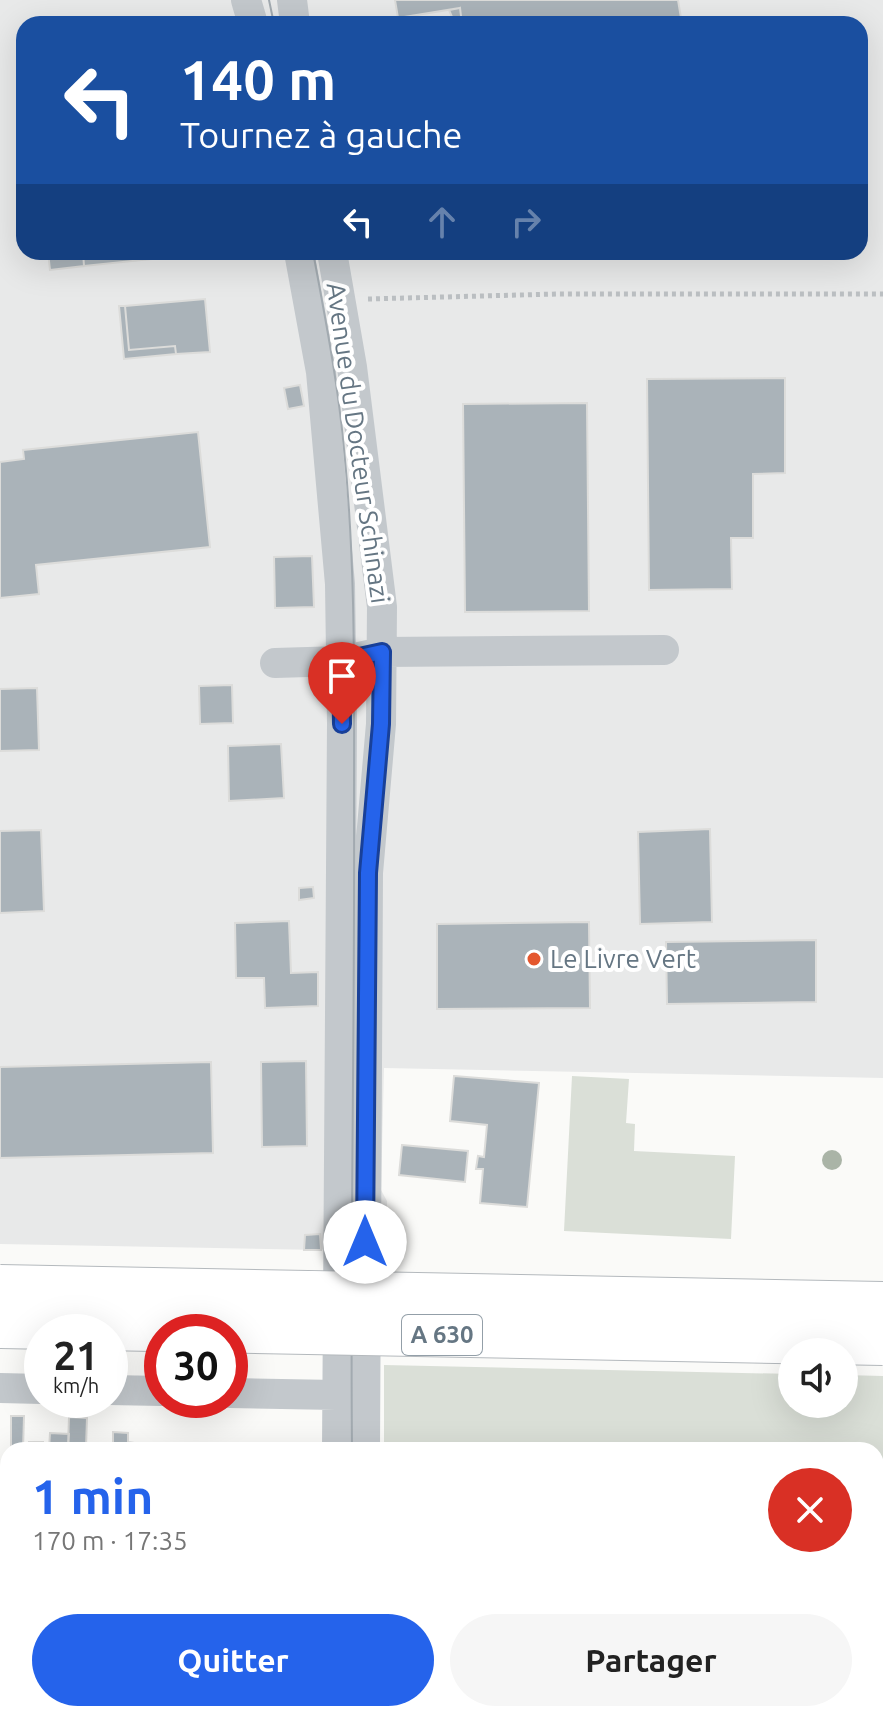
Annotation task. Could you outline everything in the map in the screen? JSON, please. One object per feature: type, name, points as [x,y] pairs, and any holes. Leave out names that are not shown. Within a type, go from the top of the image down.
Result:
[{"type":"highway","name":"A 630","points":[[0,1287],[883,1304]]},
{"type":"highway","name":"A 630","points":[[0,1326],[883,1343]]},
{"type":"street","name":"Avenue du Docteur Schinazi","points":[[300,260],[321,372],[338,550],[341,661],[337,1442]]},
{"type":"street","name":"Avenue du Docteur Schinazi","points":[[333,260],[352,367],[382,607],[381,724],[368,873],[365,1442]]},
{"type":"street","points":[[275,663],[341,661],[382,652],[664,650]]},
{"type":"street","points":[[0,1388],[24,1389]]},
{"type":"street","points":[[248,1393],[336,1395]]},
{"type":"path","points":[[341,303],[373,298],[542,294],[883,294]]},
{"type":"shaded area","points":[[0,0],[883,0],[883,1078],[384,1068],[381,1190],[387,1201],[387,1228],[321,1250],[0,1244]]},
{"type":"shaded area","points":[[572,1076],[629,1079],[626,1123],[635,1124],[634,1151],[735,1156],[731,1239],[564,1231]]},
{"type":"shaded area","points":[[384,1365],[778,1374],[778,1418],[858,1418],[858,1375],[883,1376],[883,1442],[384,1442]]},
{"type":"building","points":[[395,0],[678,0],[681,16],[461,16],[460,8],[398,16]]},
{"type":"building","points":[[460,8],[461,16],[452,16],[449,10]]},
{"type":"building","points":[[49,260],[84,260],[84,266],[50,270]]},
{"type":"building","points":[[84,260],[142,260],[84,266]]},
{"type":"building","points":[[205,299],[210,352],[176,354],[175,346],[129,350],[125,306]]},
{"type":"building","points":[[119,306],[125,306],[129,350],[175,346],[176,354],[124,359]]},
{"type":"building","points":[[785,378],[785,473],[753,474],[753,538],[731,538],[732,589],[649,590],[647,379]]},
{"type":"building","points":[[300,385],[304,406],[288,409],[284,388]]},
{"type":"building","points":[[587,403],[589,611],[465,612],[463,404]]},
{"type":"building","points":[[198,432],[210,547],[36,565],[39,594],[0,598],[0,462],[24,459],[23,450]]},
{"type":"building","points":[[312,556],[314,607],[275,608],[274,557]]},
{"type":"building","points":[[232,685],[233,723],[200,724],[199,686]]},
{"type":"building","points":[[37,688],[39,750],[0,751],[0,689]]},
{"type":"building","points":[[281,744],[284,798],[229,801],[228,746]]},
{"type":"building","points":[[710,829],[712,922],[640,924],[638,832]]},
{"type":"building","points":[[41,830],[44,911],[0,913],[0,831]]},
{"type":"building","points":[[313,887],[314,898],[299,900],[299,888]]},
{"type":"building","points":[[289,921],[291,973],[318,972],[318,1006],[265,1008],[264,978],[236,978],[235,923]]},
{"type":"building","points":[[589,922],[590,1008],[437,1009],[437,924]]},
{"type":"building","points":[[816,940],[816,1002],[667,1004],[666,942]]},
{"type":"building","points":[[306,1061],[307,1146],[262,1147],[261,1062]]},
{"type":"building","points":[[211,1062],[213,1153],[0,1158],[0,1067]]},
{"type":"building","points":[[454,1076],[539,1083],[527,1207],[480,1203],[483,1169],[476,1169],[478,1156],[484,1157],[487,1125],[450,1121]]},
{"type":"building","points":[[402,1145],[468,1151],[465,1182],[399,1175]]},
{"type":"building","points":[[320,1234],[321,1250],[304,1250],[305,1235]]},
{"type":"building","points":[[11,1416],[24,1416],[23,1442],[11,1442]]},
{"type":"building","points":[[69,1418],[87,1418],[86,1442],[68,1442]]},
{"type":"building","points":[[113,1432],[128,1433],[128,1442],[113,1442]]},
{"type":"building","points":[[50,1433],[69,1434],[68,1442],[49,1442]]},
{"type":"tram line","points":[[269,0],[272,16]]},
{"type":"tram line","points":[[314,260],[341,424],[352,582],[352,1442]]},
{"type":"place","name":"Le Livre Vert","points":[[534,959]]},
{"type":"route","points":[[342,724],[341,661],[382,652],[381,724],[368,873],[365,1242]]}]
